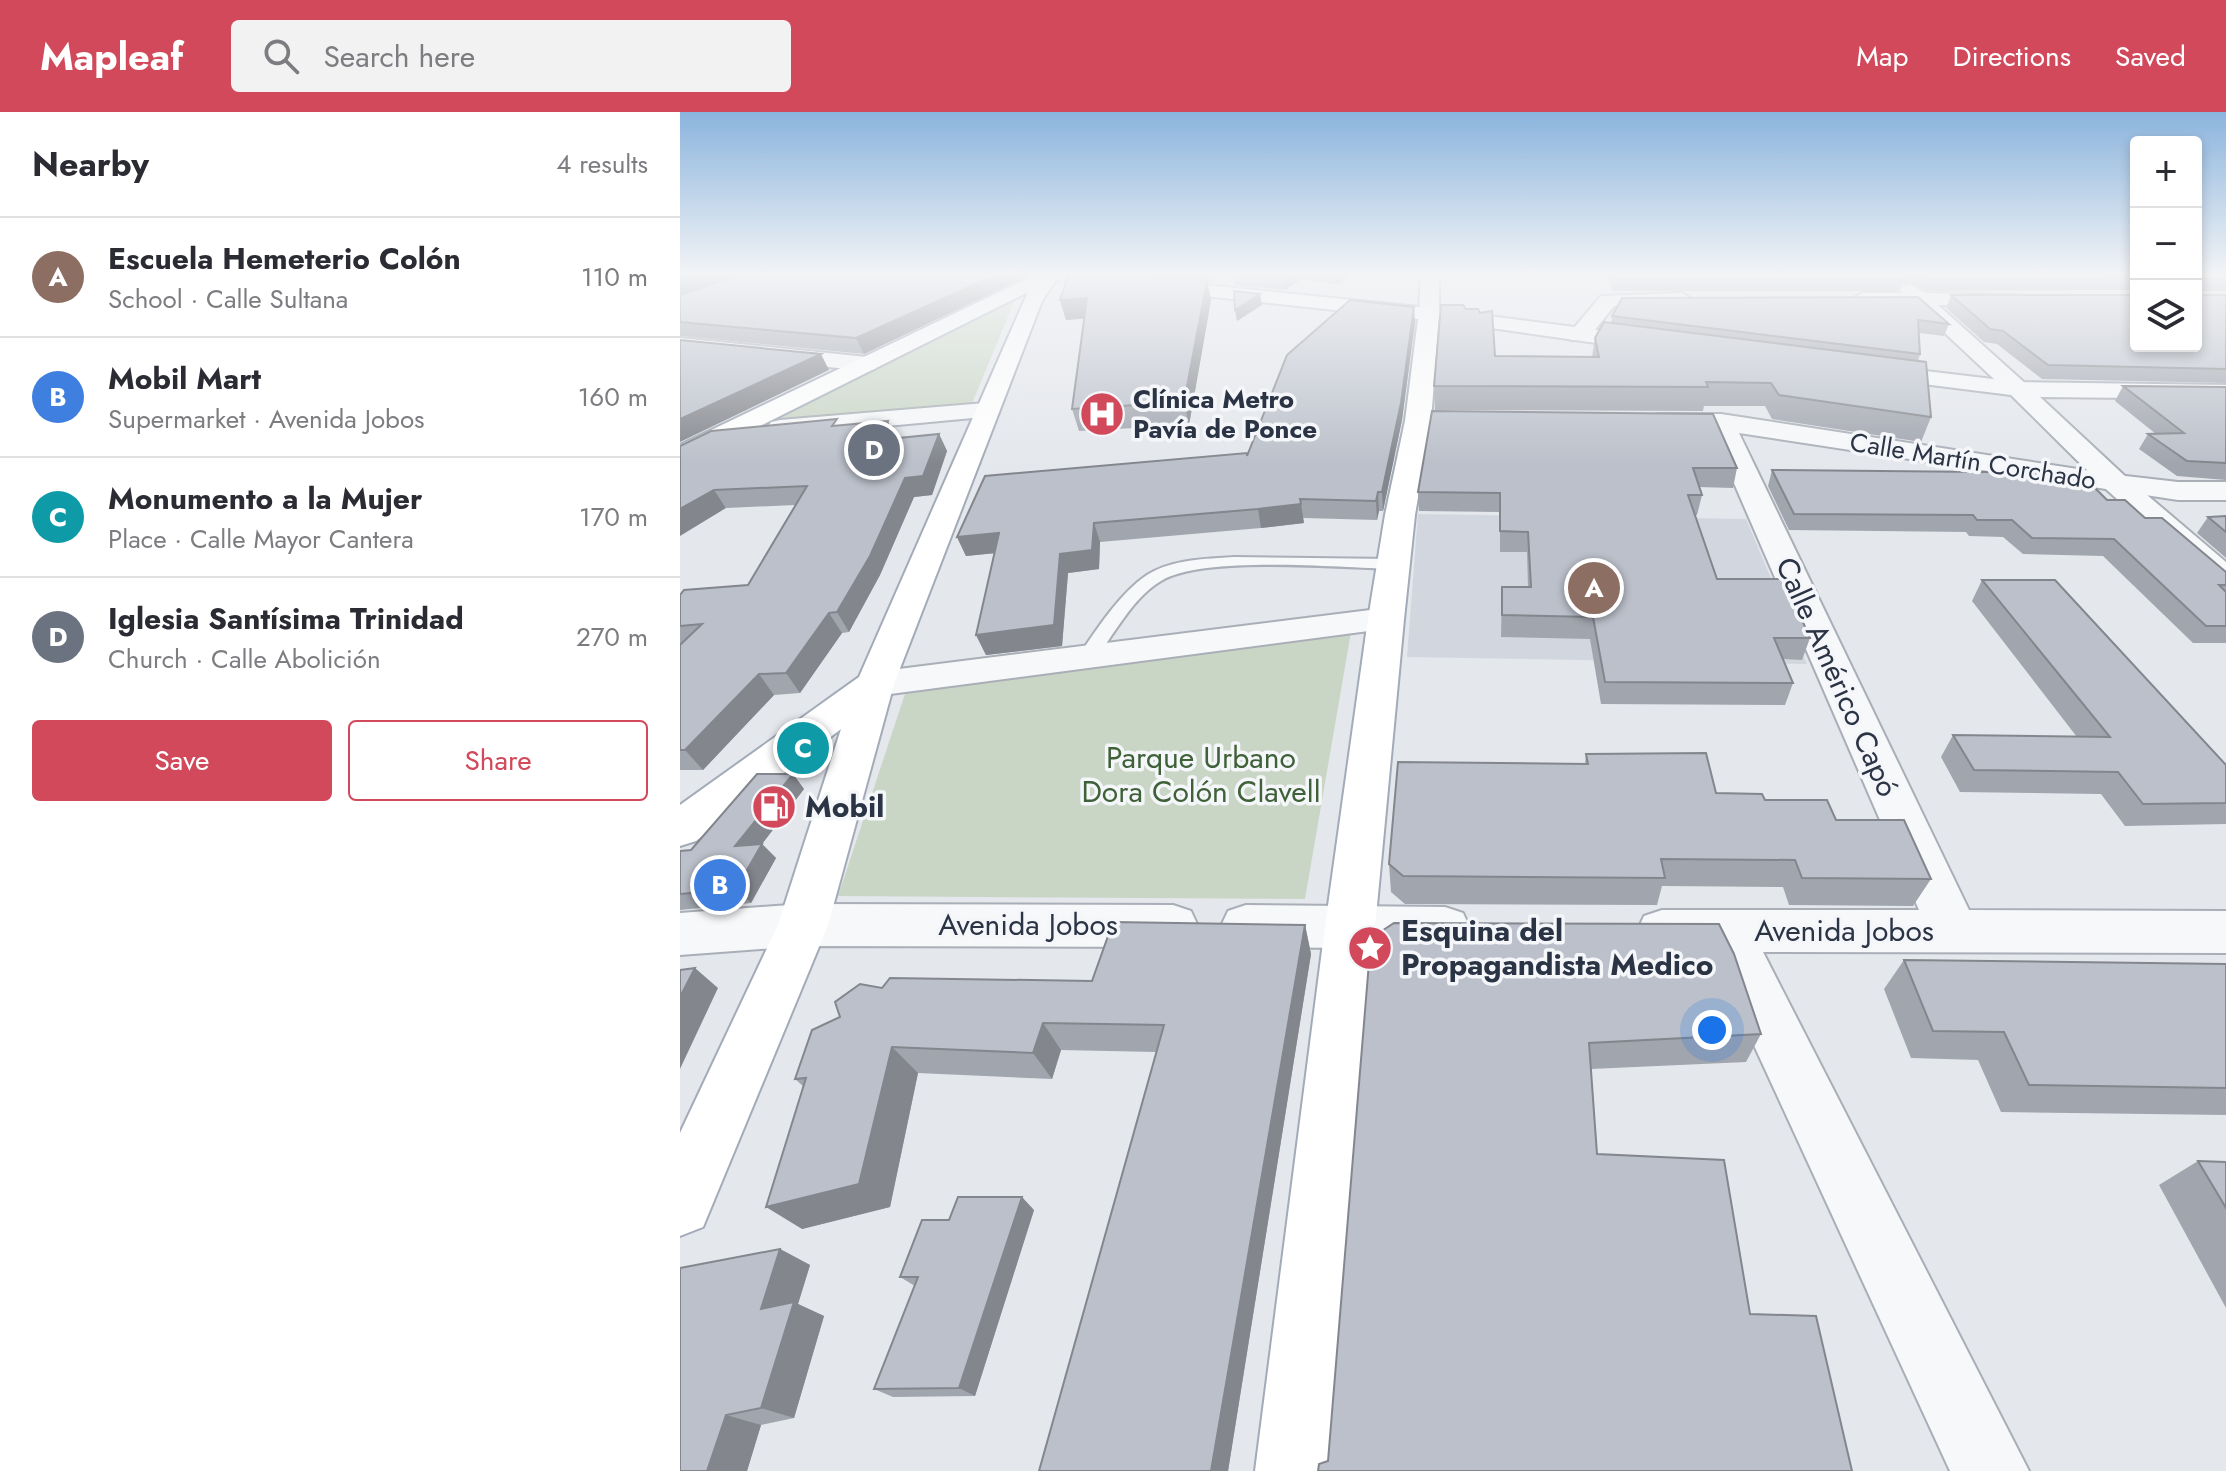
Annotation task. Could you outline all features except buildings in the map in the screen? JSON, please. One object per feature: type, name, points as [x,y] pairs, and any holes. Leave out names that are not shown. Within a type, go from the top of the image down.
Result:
[{"type":"main road","points":[[680,455],[921,337]]},
{"type":"main road","points":[[680,1204],[803,925],[875,684],[1016,337]]},
{"type":"main road","points":[[1294,1471],[1350,927],[1393,564],[1434,421],[1431,337]]},
{"type":"main road","points":[[680,829],[875,684]]},
{"type":"street","points":[[1598,337],[1671,347]]},
{"type":"street","points":[[1962,337],[2117,484],[2226,579]]},
{"type":"street","points":[[680,345],[867,364]]},
{"type":"street","points":[[1839,368],[2018,389],[2226,392]]},
{"type":"street","points":[[1900,375],[1983,397],[2062,432]]},
{"type":"street","points":[[726,433],[985,411]]},
{"type":"street","name":"Calle Martín Corchado","points":[[1625,422],[1721,422],[2117,484],[2178,491],[2226,491]]},
{"type":"street","name":"Calle Américo Capó","points":[[1721,422],[1953,931]]},
{"type":"street","points":[[875,684],[1386,619]]},
{"type":"street","name":"Avenida Jobos","points":[[680,934],[803,925],[1491,928]]},
{"type":"street","name":"Avenida Jobos","points":[[1617,930],[2226,932]]},
{"type":"street","points":[[1727,932],[1990,1471]]},
{"type":"lane","points":[[1087,657],[1152,578],[1171,569],[1210,563],[1393,564]]},
{"type":"shaded area","points":[[1418,514],[1746,519],[1807,664],[1407,657]]},
{"type":"green space","points":[[933,337],[999,337],[970,408],[762,425]]},
{"type":"green space","name":"Parque Urbano Dora Colón Clavell","points":[[1351,632],[1305,899],[838,896],[907,688]]},
{"type":"place","name":"Clínica Metro Pavía de Ponce","points":[[1102,414]]},
{"type":"place","name":"Iglesia Santísima Trinidad","points":[[874,450]]},
{"type":"place","name":"Escuela Hemeterio Colón","points":[[1594,588]]},
{"type":"place","name":"Monumento a la Mujer","points":[[803,748]]},
{"type":"place","name":"Mobil","points":[[774,807]]},
{"type":"place","name":"Mobil Mart","points":[[720,885]]},
{"type":"place","name":"Esquina del Propagandista Medico","points":[[1370,948]]}]
